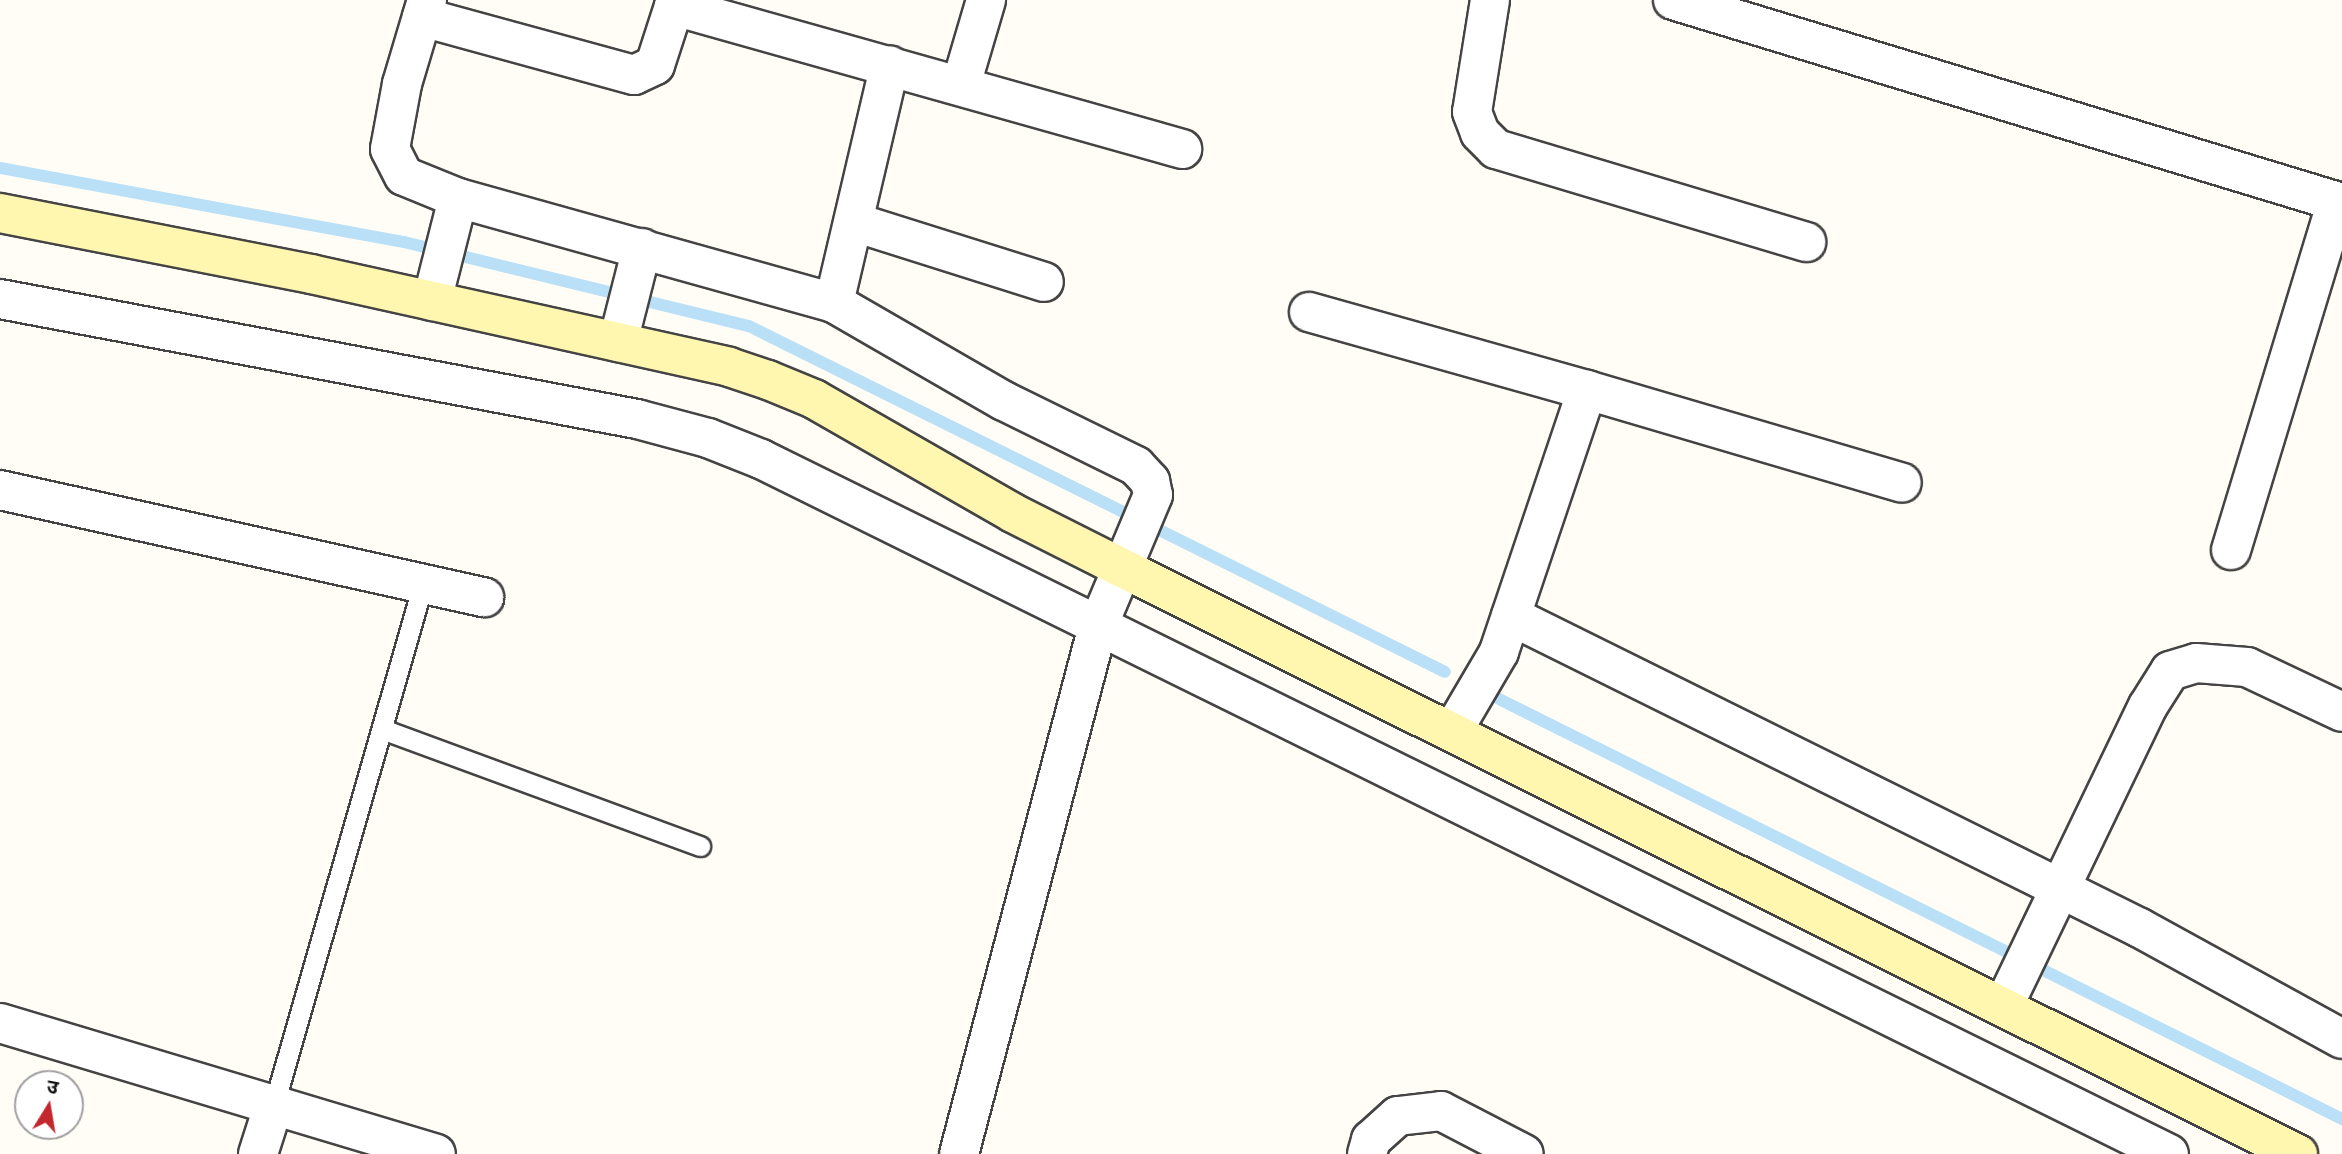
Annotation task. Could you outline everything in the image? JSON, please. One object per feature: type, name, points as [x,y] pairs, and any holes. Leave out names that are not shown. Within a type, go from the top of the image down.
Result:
[{"type":"street","points":[[961,85],[986,0]]},
{"type":"street","points":[[1490,0],[1472,112],[1480,133],[1496,149],[1806,242]]},
{"type":"street","points":[[1674,0],[2340,202],[2231,550]]},
{"type":"street","points":[[1182,149],[675,3],[655,65],[634,75],[425,9],[390,149],[404,176],[458,198],[631,295],[729,367],[814,399],[1013,513],[1452,732],[2020,977],[2298,1154]]},
{"type":"street","points":[[834,303],[890,65]]},
{"type":"street","points":[[440,271],[458,198]]},
{"type":"street","points":[[0,213],[631,295],[834,303],[1004,401],[1136,467],[1150,481],[1153,495],[1098,626],[959,1154]]},
{"type":"street","points":[[854,222],[1044,282]]},
{"type":"street","points":[[0,299],[637,419],[708,438],[761,459],[2169,1154]]},
{"type":"street","points":[[1309,312],[1902,483]]},
{"type":"street","points":[[1452,732],[1499,652],[1587,390]]},
{"type":"street","points":[[0,490],[484,597]]},
{"type":"street","points":[[1511,616],[2059,888],[2342,1039]]},
{"type":"street","points":[[2020,977],[2059,888],[2148,706],[2170,671],[2196,663],[2247,667],[2342,712]]},
{"type":"street","points":[[0,1023],[436,1154]]},
{"type":"street","points":[[258,1154],[274,1104]]},
{"type":"street","points":[[1367,1154],[1371,1140],[1398,1116],[1441,1111],[1524,1154]]},
{"type":"lane","points":[[274,1104],[423,584]]},
{"type":"lane","points":[[382,729],[699,846]]},
{"type":"waterway","points":[[0,168],[404,242],[749,326],[1445,672]]},
{"type":"waterway","points":[[1499,699],[2342,1119]]}]
